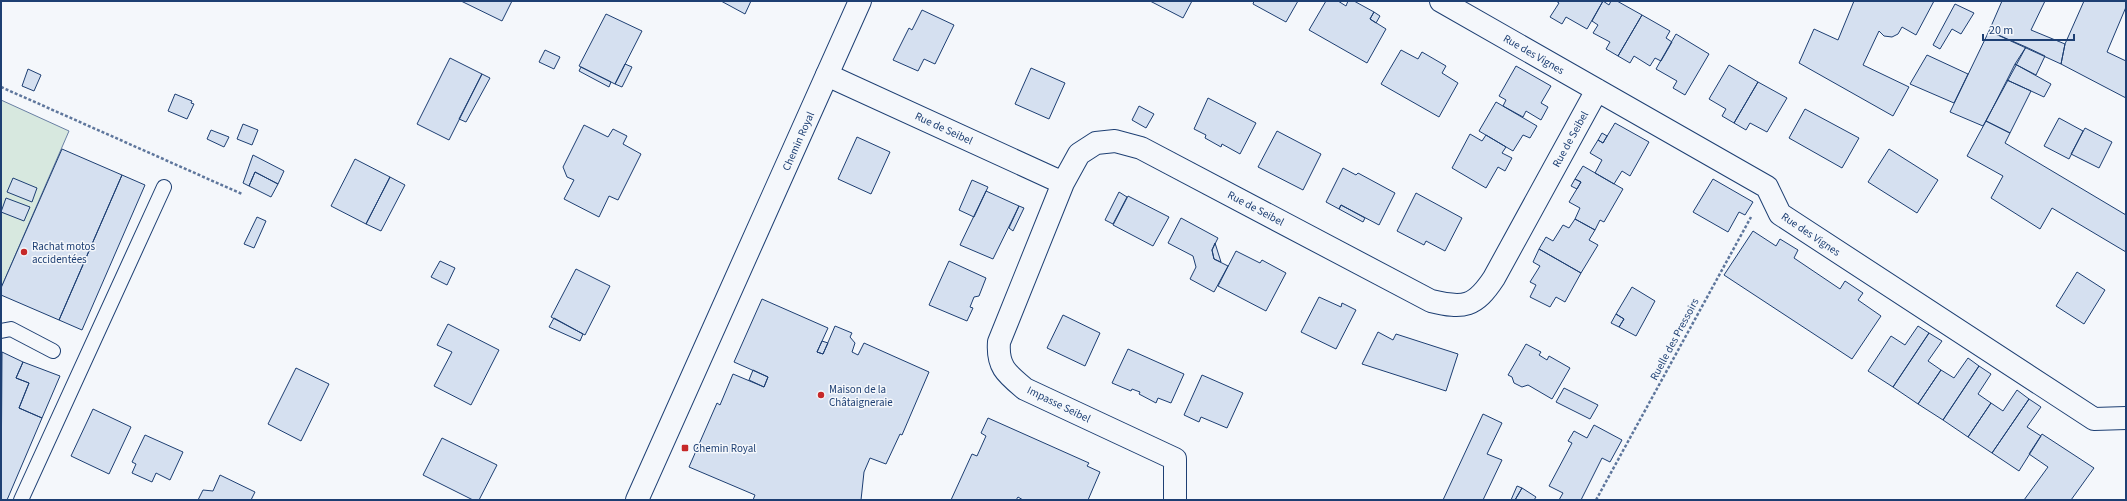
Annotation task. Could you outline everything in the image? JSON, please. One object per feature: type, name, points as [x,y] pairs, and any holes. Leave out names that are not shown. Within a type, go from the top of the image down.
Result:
[{"type":"street","name":"Chemin Royal","points":[[637,500],[860,1]]},
{"type":"street","name":"Rue des Vignes","points":[[1441,1],[1767,187],[1780,214],[2094,419],[2126,418]]},
{"type":"street","name":"Rue de Seibel","points":[[827,75],[1063,183],[1079,154],[1096,144],[1115,141],[1141,148],[1431,301],[1449,305],[1464,306],[1476,301],[1485,292],[1494,278],[1597,90]]},
{"type":"street","name":"Impasse Seibel","points":[[1063,183],[999,342],[998,357],[1012,378],[1025,389],[1175,459],[1175,500]]},
{"type":"lane","points":[[21,500],[164,187]]},
{"type":"lane","points":[[1,331],[11,329],[53,351]]},
{"type":"path","points":[[1,87],[242,194]]},
{"type":"path","name":"Ruelle des Pressoirs","points":[[1596,500],[1693,319],[1767,187]]},
{"type":"shaded area","points":[[1,100],[69,131],[1,288]]},
{"type":"building","points":[[461,1],[512,1],[502,21]]},
{"type":"building","points":[[721,1],[751,1],[745,14]]},
{"type":"building","points":[[1150,1],[1192,1],[1183,18]]},
{"type":"building","points":[[1254,1],[1298,1],[1286,22],[1253,4]]},
{"type":"building","points":[[1326,1],[1338,1],[1346,6],[1348,1],[1354,1],[1374,12],[1370,19],[1386,29],[1367,63],[1309,30]]},
{"type":"building","points":[[1556,1],[1603,1],[1587,29],[1566,17],[1562,24],[1550,17],[1559,3]]},
{"type":"building","points":[[1603,1],[1609,5],[1611,1],[1617,1],[1642,15],[1618,56],[1606,49],[1610,42],[1593,33],[1598,25],[1592,21]]},
{"type":"building","points":[[1854,1],[1934,1],[1916,35],[1902,27],[1898,34],[1892,37],[1884,36],[1879,31],[1863,65],[1909,87],[1893,116],[1799,63],[1814,29],[1838,40]]},
{"type":"building","points":[[2002,1],[2045,1],[2031,30],[2065,44],[2061,64],[1989,31]]},
{"type":"building","points":[[2084,1],[2126,1],[2126,7],[2107,52],[2126,61],[2126,98],[2061,64],[2065,44]]},
{"type":"building","points":[[1955,4],[1974,13],[1961,34],[1952,29],[1940,49],[1933,45]]},
{"type":"building","points":[[922,10],[954,25],[935,64],[924,59],[918,71],[893,60],[909,28],[912,30]]},
{"type":"building","points":[[1374,12],[1380,16],[1376,23],[1370,19]]},
{"type":"building","points":[[606,14],[642,31],[615,84],[579,66]]},
{"type":"building","points":[[1642,15],[1670,31],[1666,38],[1672,42],[1661,61],[1655,58],[1650,66],[1634,56],[1630,63],[1618,56]]},
{"type":"building","points":[[1989,31],[2026,47],[1983,126],[1950,112]]},
{"type":"building","points":[[1676,34],[1709,54],[1685,95],[1673,88],[1677,81],[1656,69]]},
{"type":"building","points":[[2026,47],[2045,56],[2036,75],[2015,64]]},
{"type":"building","points":[[545,50],[560,57],[554,69],[539,62]]},
{"type":"building","points":[[1401,50],[1418,59],[1422,52],[1446,66],[1442,73],[1458,83],[1439,117],[1381,84]]},
{"type":"building","points":[[1927,55],[1968,74],[1954,103],[1910,84]]},
{"type":"building","points":[[450,58],[482,74],[449,140],[417,124]]},
{"type":"building","points":[[625,64],[632,67],[622,87],[615,84]]},
{"type":"building","points":[[2015,64],[2051,84],[2044,97],[2007,80]]},
{"type":"building","points":[[1729,65],[1758,82],[1734,123],[1722,116],[1726,109],[1709,99]]},
{"type":"building","points":[[1516,66],[1551,86],[1541,103],[1548,107],[1541,120],[1526,111],[1523,117],[1503,106],[1506,100],[1499,96]]},
{"type":"building","points":[[581,67],[611,82],[609,87],[579,71]]},
{"type":"building","points":[[1031,68],[1065,83],[1049,119],[1015,104]]},
{"type":"building","points":[[28,69],[41,75],[34,91],[22,86]]},
{"type":"building","points":[[482,74],[490,78],[466,122],[459,119]]},
{"type":"building","points":[[2007,80],[2031,91],[2010,133],[1986,121]]},
{"type":"building","points":[[1758,82],[1787,98],[1767,132],[1750,123],[1746,130],[1734,123]]},
{"type":"building","points":[[175,94],[192,101],[191,103],[194,104],[187,119],[168,111]]},
{"type":"building","points":[[1208,98],[1256,123],[1240,154],[1222,144],[1221,147],[1205,138],[1206,135],[1194,129]]},
{"type":"building","points":[[1496,102],[1537,126],[1530,138],[1523,135],[1513,151],[1479,131]]},
{"type":"building","points":[[1139,106],[1154,114],[1146,128],[1132,120]]},
{"type":"building","points":[[1805,109],[1859,138],[1842,168],[1789,138]]},
{"type":"building","points":[[2059,118],[2083,131],[2069,159],[2044,146]]},
{"type":"building","points":[[1986,121],[2010,133],[2005,143],[2126,215],[2126,252],[2052,208],[2040,229],[1991,198],[2003,176],[1967,156]]},
{"type":"building","points":[[1615,123],[1649,142],[1630,176],[1622,171],[1614,184],[1595,173],[1602,160],[1590,153],[1598,140],[1603,143]]},
{"type":"building","points":[[243,124],[258,130],[252,145],[237,139]]},
{"type":"building","points":[[584,125],[608,137],[613,129],[627,136],[623,144],[641,154],[618,200],[609,196],[599,217],[564,199],[574,180],[567,177],[563,167]]},
{"type":"building","points":[[2085,128],[2112,142],[2099,168],[2071,154]]},
{"type":"building","points":[[211,130],[229,137],[224,147],[207,139]]},
{"type":"building","points":[[1277,131],[1321,154],[1303,190],[1258,167]]},
{"type":"building","points":[[1602,133],[1607,136],[1603,143],[1598,140]]},
{"type":"building","points":[[1470,134],[1482,141],[1486,135],[1506,147],[1502,153],[1512,158],[1505,171],[1498,167],[1486,188],[1452,168]]},
{"type":"building","points":[[857,137],[890,152],[871,194],[838,179]]},
{"type":"building","points":[[62,149],[122,175],[59,320],[1,295],[1,288]]},
{"type":"building","points":[[1889,149],[1938,180],[1917,213],[1868,182]]},
{"type":"building","points":[[253,155],[284,171],[278,184],[255,172],[249,186],[243,183]]},
{"type":"building","points":[[355,159],[390,177],[366,224],[331,206]]},
{"type":"building","points":[[1583,166],[1623,189],[1604,222],[1600,220],[1595,230],[1575,219],[1580,208],[1569,202],[1581,182],[1575,179]]},
{"type":"building","points":[[1343,168],[1356,175],[1358,173],[1395,193],[1379,225],[1341,205],[1339,209],[1326,202]]},
{"type":"building","points":[[255,172],[278,184],[271,197],[249,186]]},
{"type":"building","points":[[122,175],[145,185],[82,330],[59,320]]},
{"type":"building","points":[[390,177],[405,185],[381,231],[366,224]]},
{"type":"building","points":[[13,178],[37,188],[32,202],[7,192]]},
{"type":"building","points":[[1575,179],[1581,182],[1577,189],[1571,186]]},
{"type":"building","points":[[1713,179],[1753,202],[1745,215],[1739,212],[1728,232],[1693,212]]},
{"type":"building","points":[[972,180],[988,187],[974,217],[959,210]]},
{"type":"building","points":[[986,191],[1019,206],[993,259],[960,245]]},
{"type":"building","points":[[1119,192],[1127,197],[1113,224],[1105,220]]},
{"type":"building","points":[[1416,193],[1462,218],[1445,251],[1426,241],[1424,245],[1397,231]]},
{"type":"building","points":[[1128,196],[1169,217],[1153,246],[1113,225]]},
{"type":"building","points":[[6,198],[30,207],[24,221],[1,212]]},
{"type":"building","points":[[1341,205],[1365,218],[1363,222],[1339,209]]},
{"type":"building","points":[[1019,206],[1024,208],[1013,231],[1009,228]]},
{"type":"building","points":[[257,217],[266,221],[254,248],[244,244]]},
{"type":"building","points":[[1181,218],[1218,238],[1212,250],[1214,259],[1228,266],[1214,292],[1190,279],[1196,267],[1193,256],[1168,243]]},
{"type":"building","points":[[1575,219],[1595,230],[1589,240],[1598,245],[1581,273],[1539,249],[1546,237],[1553,241],[1563,225],[1569,228]]},
{"type":"building","points":[[1753,231],[1776,246],[1780,239],[1798,250],[1794,258],[1840,289],[1845,281],[1863,293],[1858,300],[1881,316],[1852,359],[1724,275]]},
{"type":"building","points":[[1215,243],[1221,262],[1214,259],[1212,250]]},
{"type":"building","points":[[1539,249],[1581,273],[1565,302],[1556,297],[1550,307],[1530,297],[1536,285],[1530,282],[1540,266],[1533,262]]},
{"type":"building","points":[[1236,251],[1260,263],[1262,260],[1286,273],[1266,311],[1218,286]]},
{"type":"building","points":[[440,261],[455,268],[447,285],[431,277]]},
{"type":"building","points":[[949,261],[986,278],[979,296],[974,297],[970,307],[973,308],[967,321],[929,305]]},
{"type":"building","points":[[576,269],[610,286],[585,335],[551,317]]},
{"type":"building","points":[[2077,272],[2105,290],[2084,324],[2056,306]]},
{"type":"building","points":[[1632,287],[1655,301],[1636,336],[1619,327],[1624,319],[1616,314]]},
{"type":"building","points":[[1319,297],[1341,307],[1342,303],[1356,310],[1336,349],[1301,332]]},
{"type":"building","name":"Maison de la Châtaigneraie","points":[[762,299],[828,328],[817,352],[823,354],[835,326],[852,333],[850,337],[855,343],[852,352],[858,355],[864,343],[929,372],[902,435],[900,434],[886,464],[870,458],[864,472],[861,500],[753,500],[755,495],[689,467],[717,403],[720,405],[733,374],[764,387],[768,377],[734,362]]},
{"type":"building","points":[[1616,314],[1624,319],[1619,327],[1611,323]]},
{"type":"building","points":[[1063,315],[1100,333],[1085,366],[1047,348]]},
{"type":"building","points":[[554,318],[583,334],[580,341],[549,327]]},
{"type":"building","points":[[448,324],[499,350],[471,405],[434,386],[452,352],[437,345]]},
{"type":"building","points":[[1918,326],[1929,333],[1893,387],[1868,371],[1891,336],[1905,345]]},
{"type":"building","points":[[1378,332],[1393,340],[1396,334],[1458,354],[1446,391],[1362,364]]},
{"type":"building","points":[[1929,333],[1942,341],[1928,361],[1941,370],[1918,404],[1893,387]]},
{"type":"building","points":[[822,341],[828,343],[823,354],[817,352]]},
{"type":"building","points":[[1526,344],[1541,352],[1539,355],[1547,360],[1549,356],[1570,368],[1552,399],[1528,385],[1522,387],[1514,383],[1512,377],[1508,375]]},
{"type":"building","points":[[1128,349],[1184,374],[1171,403],[1158,398],[1156,403],[1139,394],[1140,392],[1132,389],[1131,391],[1112,383]]},
{"type":"building","points":[[2,352],[23,362],[16,378],[29,383],[19,408],[42,418],[7,500],[1,500]]},
{"type":"building","points":[[1968,358],[1979,366],[1943,420],[1918,404],[1941,370],[1954,378]]},
{"type":"building","points":[[23,362],[60,376],[42,418],[19,408],[29,383],[16,378]]},
{"type":"building","points":[[1979,366],[1991,374],[1978,394],[1991,403],[1968,437],[1943,420]]},
{"type":"building","points":[[296,368],[329,384],[301,441],[268,424]]},
{"type":"building","points":[[753,370],[768,377],[764,387],[749,380]]},
{"type":"building","points":[[1202,375],[1243,393],[1227,428],[1201,417],[1199,422],[1184,415]]},
{"type":"building","points":[[1564,388],[1598,405],[1590,419],[1556,402]]},
{"type":"building","points":[[2017,390],[2029,399],[1992,453],[1968,437],[1991,403],[2003,411]]},
{"type":"building","points":[[2029,399],[2041,407],[2027,427],[2041,436],[2019,471],[1992,453]]},
{"type":"building","points":[[93,409],[131,427],[109,474],[71,456]]},
{"type":"building","points":[[1483,414],[1502,423],[1487,454],[1502,460],[1483,500],[1443,500]]},
{"type":"building","points":[[988,418],[1089,463],[1087,466],[1100,472],[1088,500],[1023,500],[1018,497],[1016,500],[951,500],[972,454],[977,456],[986,436],[981,433]]},
{"type":"building","points":[[1594,425],[1622,440],[1610,462],[1602,458],[1581,500],[1559,500],[1563,493],[1549,486],[1572,443],[1568,441],[1574,431],[1587,438]]},
{"type":"building","points":[[2042,434],[2094,468],[2071,500],[2024,500],[2048,467],[2029,454]]},
{"type":"building","points":[[145,435],[183,452],[170,480],[156,473],[152,482],[132,473],[136,464],[132,462]]},
{"type":"building","points":[[442,438],[497,465],[479,500],[473,500],[423,475]]},
{"type":"building","points":[[220,475],[255,492],[251,500],[198,500],[203,490],[213,491]]},
{"type":"building","points":[[1517,486],[1522,488],[1515,500],[1511,500]]},
{"type":"building","points":[[1522,488],[1536,497],[1534,500],[1515,500]]},
{"type":"place","name":"Rachat motos accidentées","points":[[24,252]]},
{"type":"place","name":"Maison de la Châtaigneraie","points":[[821,395]]},
{"type":"place","name":"Chemin Royal","points":[[685,448]]}]
